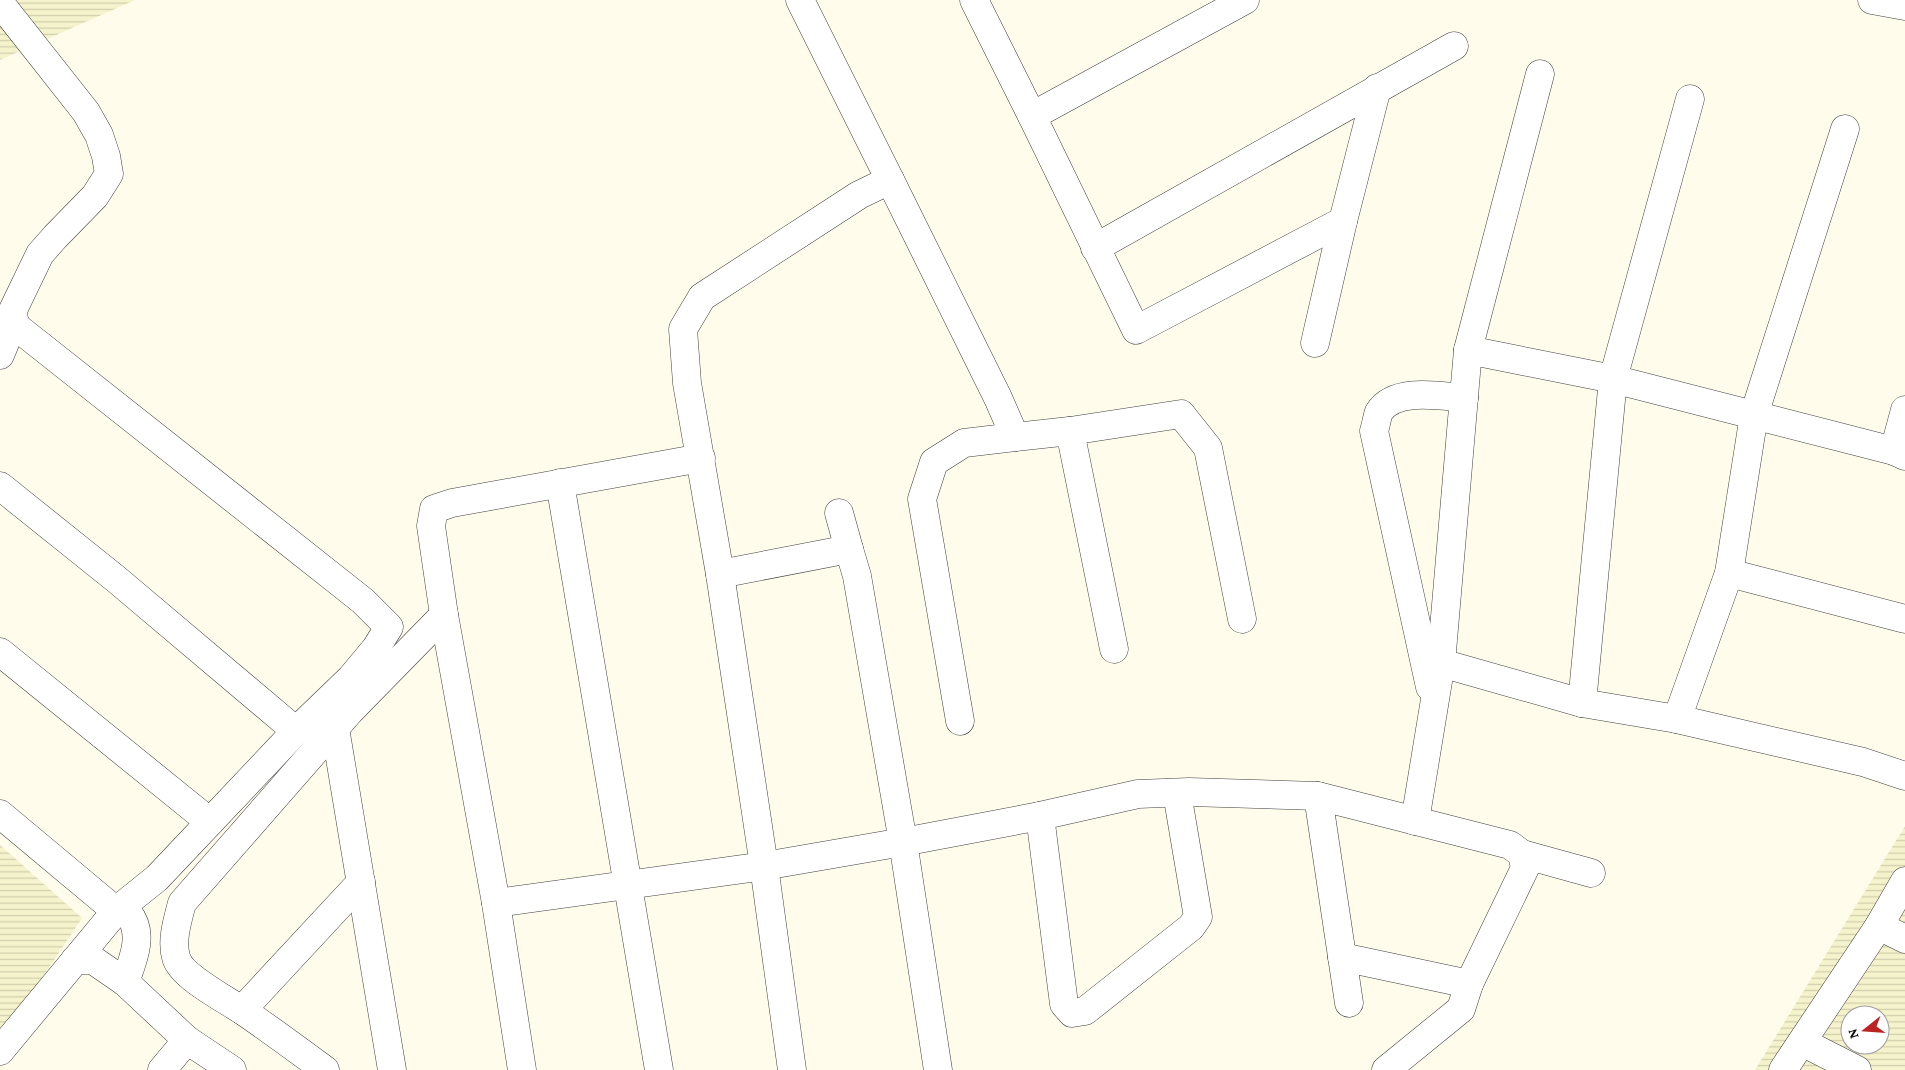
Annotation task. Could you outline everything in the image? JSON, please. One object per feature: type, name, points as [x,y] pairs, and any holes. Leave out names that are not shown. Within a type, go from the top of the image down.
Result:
[{"type":"street","points":[[800,0],[994,389],[1015,437]]},
{"type":"street","points":[[974,0],[1136,330],[1343,221]]},
{"type":"street","points":[[1032,116],[1245,0]]},
{"type":"street","points":[[1872,0],[1905,6]]},
{"type":"street","points":[[0,3],[86,112],[99,134],[109,174],[95,196],[55,236],[40,254],[12,310],[14,322],[18,328],[363,601],[389,628],[376,648],[351,678],[296,731],[158,878],[116,911],[0,1051]]},
{"type":"street","points":[[1096,248],[1376,88],[1454,46]]},
{"type":"street","points":[[1415,821],[1441,663],[1468,350],[1540,74]]},
{"type":"street","points":[[1315,343],[1376,88]]},
{"type":"street","points":[[1582,703],[1613,379],[1690,99]]},
{"type":"street","points":[[1677,719],[1729,573],[1754,415],[1845,129]]},
{"type":"street","points":[[792,1070],[764,866],[720,574],[687,383],[683,329],[702,297],[859,195],[890,180]]},
{"type":"street","points":[[0,355],[14,322]]},
{"type":"street","points":[[1468,350],[1613,379],[1899,453],[1905,410]]},
{"type":"street","points":[[1434,704],[1374,431],[1379,412],[1392,401],[1414,394],[1464,398]]},
{"type":"street","points":[[960,721],[922,499],[934,462],[964,444],[1070,431],[1180,414],[1208,448],[1242,619]]},
{"type":"street","points":[[1070,431],[1114,649]]},
{"type":"street","points":[[522,1070],[496,903],[444,615],[431,526],[434,509],[452,504],[701,458]]},
{"type":"street","points":[[560,484],[659,1070]]},
{"type":"street","points":[[0,486],[116,579],[296,731]]},
{"type":"street","points":[[839,513],[858,585],[902,842],[938,1070]]},
{"type":"street","points":[[720,574],[849,549]]},
{"type":"street","points":[[1729,573],[1905,618]]},
{"type":"street","points":[[325,1070],[242,1010],[206,988],[179,965],[175,956],[175,944],[182,903],[350,711],[444,615]]},
{"type":"street","points":[[0,652],[210,822]]},
{"type":"street","points":[[1441,663],[1582,703],[1677,719],[1862,762],[1905,776]]},
{"type":"street","points":[[335,728],[392,1070]]},
{"type":"street","points":[[496,903],[764,866],[1040,816],[1138,794],[1177,792],[1318,796],[1510,845],[1522,854],[1591,873]]},
{"type":"street","points":[[1040,816],[1064,1004],[1072,1014],[1085,1011],[1192,927],[1198,917],[1177,792]]},
{"type":"street","points":[[1318,796],[1349,1004]]},
{"type":"street","points":[[0,814],[116,911],[128,913],[134,920],[137,946],[125,982]]},
{"type":"street","points":[[1386,1070],[1461,1009],[1469,984],[1525,868],[1522,854]]},
{"type":"street","points":[[1783,1070],[1879,926],[1905,881]]},
{"type":"street","points":[[242,1010],[361,882]]},
{"type":"street","points":[[1879,926],[1905,939]]},
{"type":"street","points":[[1342,957],[1469,984]]},
{"type":"street","points":[[75,960],[93,960],[125,982],[187,1040],[232,1070]]},
{"type":"street","points":[[162,1070],[187,1040]]},
{"type":"street","points":[[1802,1042],[1857,1070]]},
{"type":"shaded area","points":[[0,0],[135,0],[0,60]]},
{"type":"shaded area","points":[[1905,826],[1905,1070],[1755,1070]]},
{"type":"shaded area","points":[[0,845],[82,918],[0,1041]]}]
